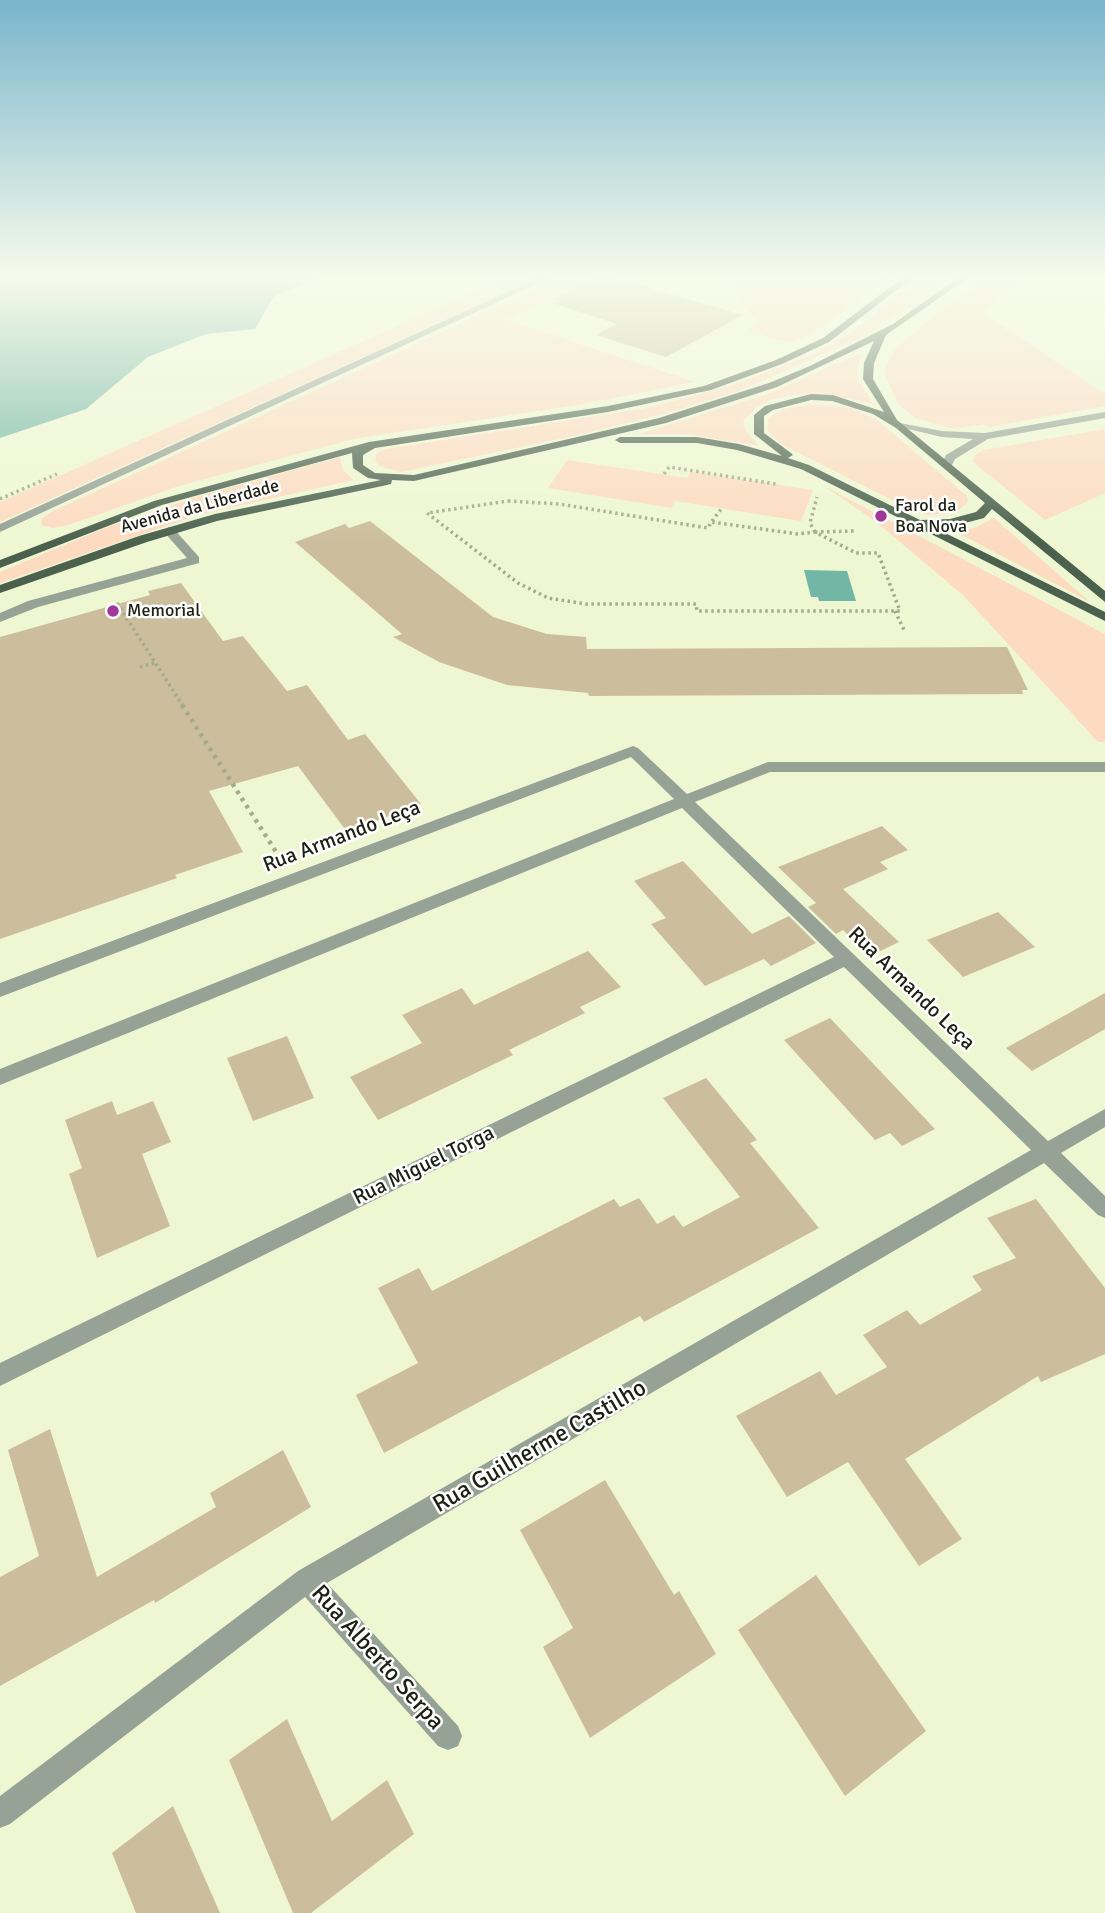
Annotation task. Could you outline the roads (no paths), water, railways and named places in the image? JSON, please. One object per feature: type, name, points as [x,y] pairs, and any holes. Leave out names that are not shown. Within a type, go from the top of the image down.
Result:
[{"type":"main road","name":"Avenida da Liberdade","points":[[0,564],[158,503],[258,473],[372,445],[608,409],[707,388],[773,364]]},
{"type":"main road","points":[[372,445],[357,454],[357,466],[363,472],[386,477],[414,478],[550,449],[662,421],[737,398],[821,364]]},
{"type":"main road","points":[[869,364],[869,379],[873,390],[900,426]]},
{"type":"main road","points":[[1105,598],[900,426],[877,412],[833,398],[799,398],[759,415],[759,434],[805,467],[1105,617]]},
{"type":"main road","points":[[550,449],[634,439],[697,440],[739,447],[805,467]]},
{"type":"main road","name":"Avenida da Liberdade","points":[[0,589],[169,531],[312,496],[414,478]]},
{"type":"main road","points":[[918,523],[950,523],[981,515],[990,503]]},
{"type":"street","points":[[0,528],[357,364]]},
{"type":"street","points":[[900,426],[942,434],[985,436],[1102,418]]},
{"type":"street","points":[[947,465],[950,457],[985,436]]},
{"type":"street","points":[[0,618],[33,604],[195,560],[169,531]]},
{"type":"street","name":"Rua Armando Leça","points":[[0,990],[633,751],[1105,1209]]},
{"type":"street","points":[[0,1077],[768,767],[1105,767]]},
{"type":"street","name":"Rua Miguel Torga","points":[[0,1375],[847,958]]},
{"type":"street","name":"Rua Guilherme Castilho","points":[[0,1814],[307,1580],[1105,1117]]},
{"type":"street","name":"Rua Alberto Serpa","points":[[307,1580],[448,1736]]},
{"type":"water","points":[[0,364],[139,364],[86,409],[0,438]]},
{"type":"water","points":[[804,570],[847,571],[856,601],[819,601],[818,597],[811,597]]},
{"type":"place","name":"Farol da Boa Nova","points":[[881,516]]},
{"type":"place","name":"Memorial","points":[[113,611]]}]
